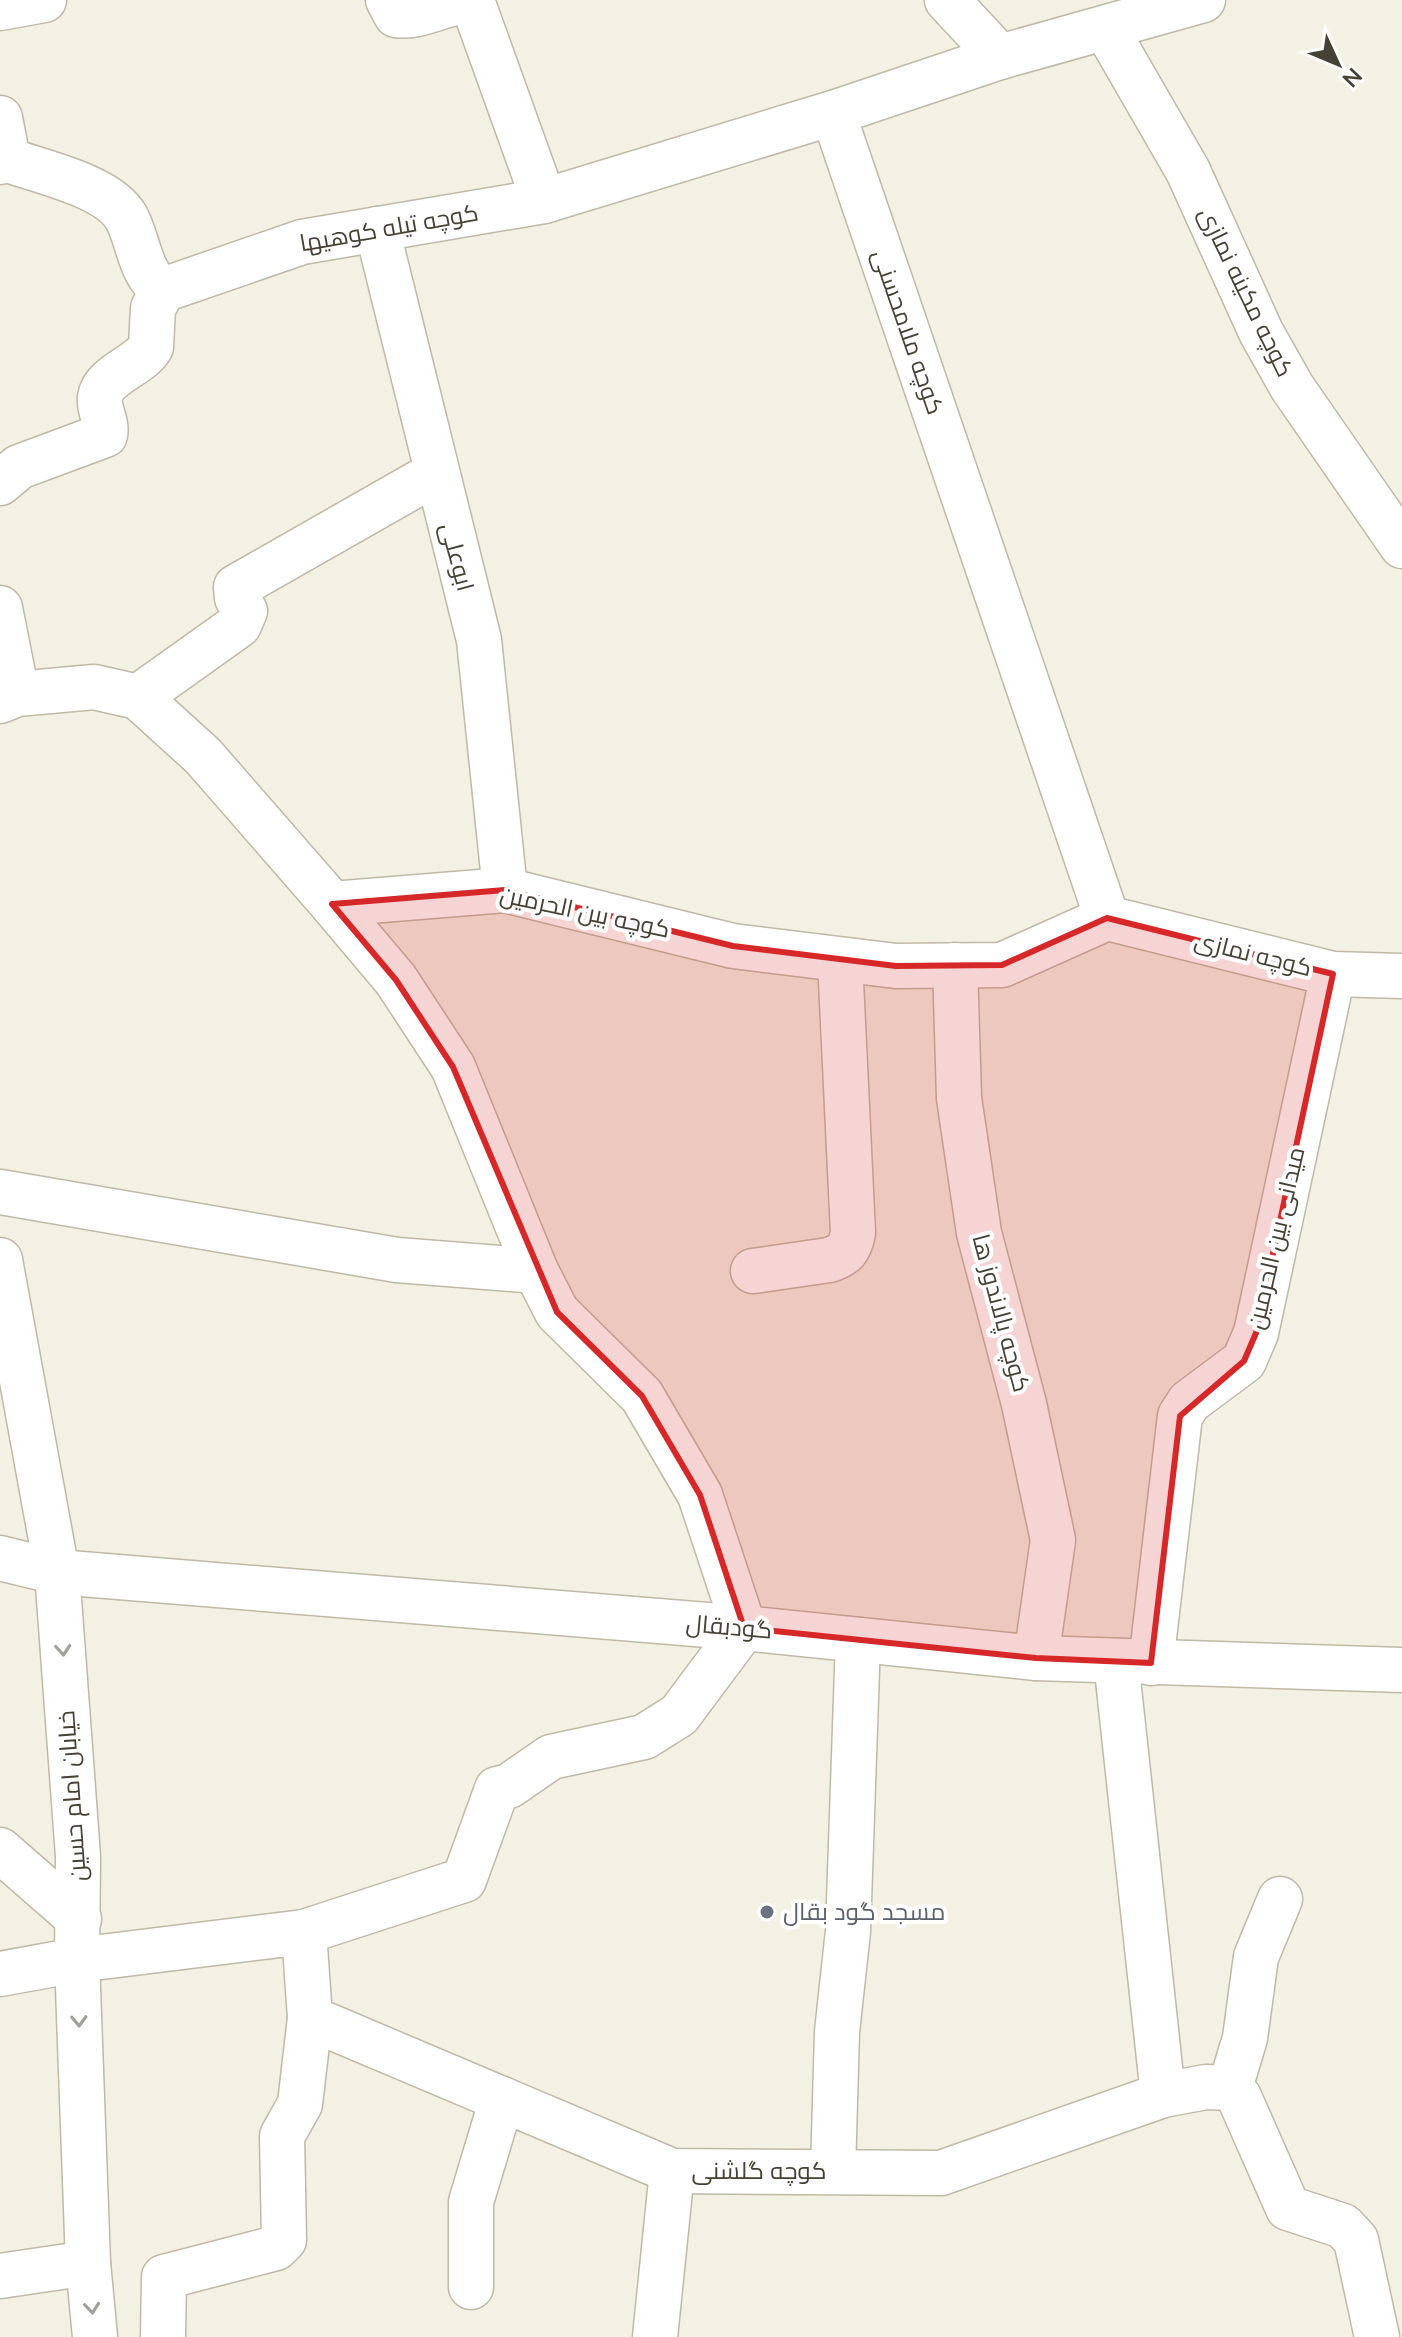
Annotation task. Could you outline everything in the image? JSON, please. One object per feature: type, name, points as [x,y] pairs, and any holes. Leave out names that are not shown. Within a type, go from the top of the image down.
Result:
[{"type":"street","points":[[0,8],[44,0]]},
{"type":"street","points":[[388,0],[396,15],[405,16],[468,1],[475,9],[544,201]]},
{"type":"street","points":[[947,0],[1000,57]]},
{"type":"street","points":[[833,113],[1000,57],[1203,0]]},
{"type":"street","name":"کوچه مکینه نمازی","points":[[1106,29],[1188,171],[1261,332],[1292,387],[1402,546]]},
{"type":"street","name":"کوچه تیله کوهیها","points":[[163,290],[302,242],[544,201],[833,113]]},
{"type":"street","name":"کوچه ملامحسنی","points":[[833,113],[1107,918]]},
{"type":"street","points":[[0,118],[4,161],[103,194],[125,216],[151,278],[163,290],[153,308],[151,347],[102,389],[99,401],[107,427],[105,435],[19,467],[0,483]]},
{"type":"street","name":"ابوعلی","points":[[377,229],[479,640],[505,890]]},
{"type":"street","points":[[138,697],[239,625],[245,611],[237,598],[236,587],[436,473]]},
{"type":"street","points":[[0,608],[8,698],[94,687],[138,697],[203,756],[396,980],[453,1067],[536,1271],[557,1312],[642,1396],[700,1495],[744,1628],[679,1715],[644,1737],[551,1757],[509,1786],[497,1789],[464,1880],[304,1932],[78,1940],[0,1974]]},
{"type":"street","name":"کوچه بین الحرمین","points":[[332,904],[505,890],[733,946],[896,966],[1002,965],[1107,918]]},
{"type":"street","name":"کوچه نمازی","points":[[1107,918],[1333,974],[1402,976]]},
{"type":"street","points":[[753,1271],[829,1260],[840,1257],[850,1247],[853,1233],[840,960]]},
{"type":"street","name":"کوچه پالاندوز ها","points":[[955,965],[959,1098],[979,1233],[1024,1404],[1053,1540],[1036,1658]]},
{"type":"street","name":"میدانی بین الحرمین","points":[[1163,2095],[1134,1662],[1180,1416],[1189,1402],[1244,1361],[1256,1333],[1333,974]]},
{"type":"street","points":[[0,1192],[397,1260],[536,1271]]},
{"type":"street","name":"خیابان امام حسین","points":[[0,1260],[10,1358],[57,1572],[78,1856],[88,2263],[95,2337]]},
{"type":"street","points":[[0,1558],[57,1572]]},
{"type":"street","points":[[0,1589],[57,1572]]},
{"type":"street","name":"گودبقال","points":[[57,1572],[744,1628],[1036,1658],[1402,1670]]},
{"type":"street","points":[[833,2171],[837,2032],[848,1931],[858,1640]]},
{"type":"street","points":[[0,1850],[19,1888],[78,1940]]},
{"type":"street","points":[[1280,1899],[1256,1957],[1245,2038],[1230,2088],[1239,2097],[1288,2208],[1343,2226],[1356,2240],[1377,2337]]},
{"type":"street","points":[[163,2337],[164,2277],[276,2248],[284,2240],[282,2136],[300,2104],[310,2018],[304,1932]]},
{"type":"street","name":"کوچه گلشنی","points":[[310,2018],[672,2171],[941,2173],[1163,2095],[1206,2087],[1230,2088]]},
{"type":"street","points":[[471,2287],[471,2202],[502,2099]]},
{"type":"street","points":[[655,2337],[672,2171]]},
{"type":"street","points":[[0,2276],[88,2263]]},
{"type":"highlighted area","points":[[505,890],[733,946],[896,966],[1002,965],[1107,918],[1333,974],[1256,1333],[1244,1361],[1180,1416],[1151,1663],[1036,1658],[744,1628],[700,1495],[642,1396],[557,1312],[453,1067],[396,980],[332,904]]},
{"type":"place","name":"مسجد گود بقال","points":[[767,1912]]}]
